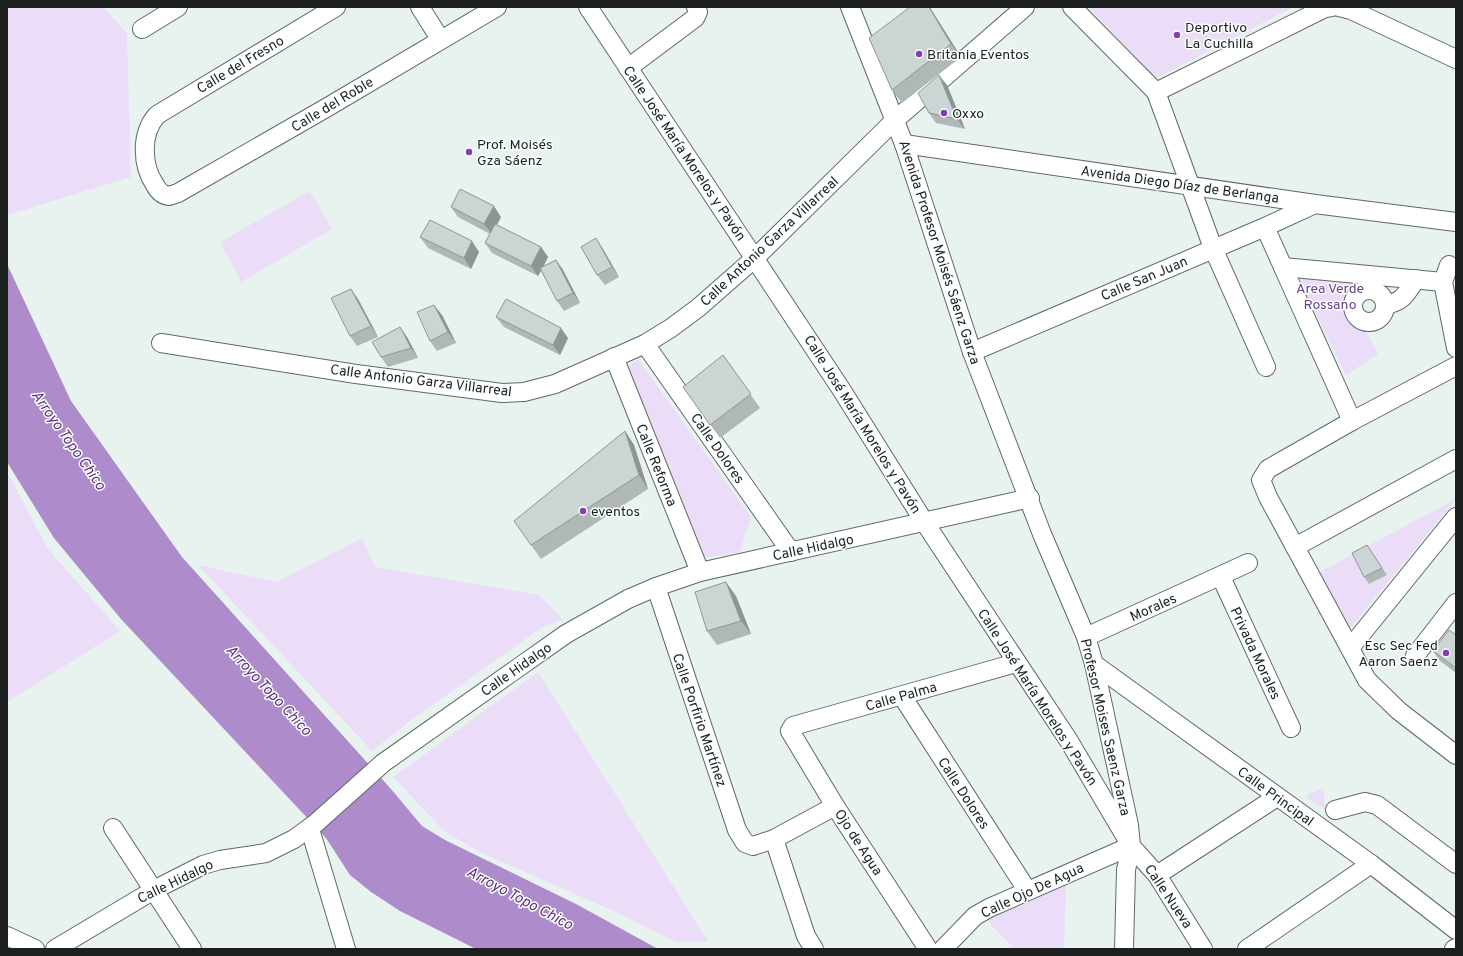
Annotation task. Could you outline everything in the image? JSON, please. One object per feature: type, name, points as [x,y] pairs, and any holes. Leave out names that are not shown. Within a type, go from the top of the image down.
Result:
[{"type":"street","name":"Calle del Fresno","points":[[166,196],[155,186],[146,168],[145,149],[153,119],[163,110],[336,7]]},
{"type":"street","points":[[420,7],[440,39]]},
{"type":"street","name":"Calle del Roble","points":[[166,196],[178,193],[259,147],[496,7]]},
{"type":"street","name":"Calle José María Morelos y Pavón","points":[[588,7],[841,389],[925,523],[1016,663],[1069,741],[1131,846]]},
{"type":"street","points":[[628,68],[695,18],[698,12],[696,7]]},
{"type":"street","name":"Avenida Profesor Moisés Sáenz Garza","points":[[850,7],[904,144],[972,352],[1030,498]]},
{"type":"street","name":"Calle Antonio Garza Villarreal","points":[[161,343],[356,374],[502,393],[540,389],[645,344],[698,308],[755,258],[895,120],[1025,7]]},
{"type":"street","points":[[1072,7],[1156,92],[1192,186],[1213,248],[1266,367]]},
{"type":"street","points":[[1156,92],[1325,8],[1332,7]]},
{"type":"street","points":[[1339,7],[1351,10],[1456,59]]},
{"type":"street","points":[[142,28],[175,8]]},
{"type":"street","name":"Avenida Diego Díaz de Berlanga","points":[[904,144],[1315,204],[1456,222]]},
{"type":"street","name":"Calle San Juan","points":[[972,352],[1265,227],[1315,204]]},
{"type":"street","points":[[1265,227],[1352,422]]},
{"type":"street","points":[[1284,267],[1416,279],[1446,274],[1456,348]]},
{"type":"street","points":[[1385,305],[1397,303],[1405,296],[1416,279]]},
{"type":"street","name":"Calle Dolores","points":[[645,344],[791,552]]},
{"type":"street","name":"Calle Reforma","points":[[614,358],[700,572]]},
{"type":"street","points":[[1456,366],[1268,469],[1262,476],[1262,486],[1367,680],[1378,692],[1456,755]]},
{"type":"street","points":[[1295,547],[1456,459]]},
{"type":"street","name":"Calle Hidalgo","points":[[54,949],[154,890],[204,865],[220,860],[266,853],[276,849],[313,826],[384,763],[566,634],[628,600],[656,587],[700,572],[925,523],[1030,498]]},
{"type":"street","name":"Profesor Moises Saenz Garza","points":[[1030,498],[1042,534],[1086,637],[1094,664],[1127,814],[1131,846],[1126,870],[1124,949]]},
{"type":"street","points":[[1350,648],[1456,517]]},
{"type":"street","name":"Morales","points":[[1086,637],[1221,577],[1248,563]]},
{"type":"street","name":"Privada Morales","points":[[1221,577],[1291,728]]},
{"type":"street","name":"Calle Porfirio Martínez","points":[[656,587],[737,830],[744,842],[753,846],[774,839]]},
{"type":"street","points":[[1415,656],[1456,603]]},
{"type":"street","name":"Calle Palma","points":[[791,733],[793,726],[1016,663]]},
{"type":"street","name":"Calle Principal","points":[[1094,664],[1371,864],[1456,930]]},
{"type":"street","name":"Calle Dolores","points":[[902,696],[1027,890]]},
{"type":"street","name":"Ojo de Agua","points":[[791,733],[928,949]]},
{"type":"street","points":[[1156,874],[1277,797]]},
{"type":"street","points":[[1336,810],[1365,802],[1377,805],[1456,864]]},
{"type":"street","points":[[814,949],[806,936],[774,839],[836,806]]},
{"type":"street","points":[[313,826],[346,949]]},
{"type":"street","points":[[113,828],[192,949]]},
{"type":"street","name":"Calle Nueva","points":[[1131,846],[1156,874],[1203,949]]},
{"type":"street","name":"Calle Ojo De Agua","points":[[947,948],[975,916],[989,908],[1027,890],[1131,846]]},
{"type":"street","points":[[1247,949],[1371,864]]},
{"type":"street","points":[[7,936],[35,949]]},
{"type":"green space","points":[[7,7],[104,7],[127,34],[131,177],[7,215]]},
{"type":"green space","name":"Deportivo La Cuchilla","points":[[1088,7],[1293,7],[1153,80],[1142,63]]},
{"type":"green space","points":[[310,191],[332,229],[241,282],[220,242]]},
{"type":"green space","name":"Area Verde Rossano","points":[[1303,277],[1389,282],[1392,289],[1385,297],[1374,288],[1362,287],[1356,290],[1352,295],[1350,302],[1350,309],[1353,316],[1358,322],[1367,326],[1365,329],[1378,354],[1346,375],[1301,283]]},
{"type":"green space","points":[[638,359],[751,517],[740,552],[698,559],[626,368]]},
{"type":"green space","points":[[7,472],[48,549],[120,631],[7,702]]},
{"type":"green space","points":[[1456,499],[1346,633],[1318,573]]},
{"type":"green space","points":[[362,538],[375,567],[539,595],[563,620],[544,626],[414,718],[372,751],[198,565],[277,582]]},
{"type":"green space","points":[[538,672],[708,941],[676,942],[627,917],[480,852],[444,831],[393,777]]},
{"type":"green space","points":[[1322,789],[1325,794],[1323,800],[1325,804],[1335,810],[1333,815],[1307,798],[1308,794]]},
{"type":"green space","points":[[1066,885],[1064,949],[1014,949],[985,918]]},
{"type":"water","name":"Arroyo Topo Chico","points":[[7,264],[71,401],[182,557],[391,789],[422,826],[445,840],[576,904],[658,949],[476,949],[400,911],[371,892],[350,875],[326,838],[121,619],[54,538],[7,462]]},
{"type":"building","name":"Britania Eventos","points":[[910,7],[929,7],[951,44],[892,90],[869,38]]},
{"type":"building","points":[[939,75],[957,119],[929,113],[918,93]]},
{"type":"building","points":[[460,189],[494,206],[484,224],[451,207]]},
{"type":"building","points":[[430,220],[472,241],[464,258],[420,237]]},
{"type":"building","points":[[495,224],[541,247],[531,266],[485,243]]},
{"type":"building","points":[[596,238],[612,267],[597,275],[581,247]]},
{"type":"building","points":[[556,260],[573,293],[557,301],[540,268]]},
{"type":"building","points":[[351,289],[371,326],[350,336],[331,298]]},
{"type":"building","points":[[506,299],[561,328],[553,345],[496,317]]},
{"type":"building","points":[[434,305],[448,332],[430,341],[417,312]]},
{"type":"building","points":[[400,327],[411,348],[381,357],[372,342]]},
{"type":"building","points":[[723,355],[751,394],[710,425],[683,387]]},
{"type":"building","points":[[625,431],[639,475],[531,545],[514,521]]},
{"type":"building","points":[[1367,545],[1382,568],[1364,577],[1352,553]]},
{"type":"building","points":[[726,582],[741,621],[707,631],[695,592]]},
{"type":"building","points":[[1449,630],[1456,635],[1456,668],[1433,651]]},
{"type":"place","name":"Deportivo La Cuchilla","points":[[1177,35]]},
{"type":"place","name":"Britania Eventos","points":[[919,54]]},
{"type":"place","name":"Oxxo","points":[[944,113]]},
{"type":"place","name":"Prof. Moisés Gza Sáenz","points":[[469,152]]},
{"type":"place","name":"eventos","points":[[583,511]]},
{"type":"place","name":"Esc Sec Fed Aaron Saenz","points":[[1446,653]]}]
